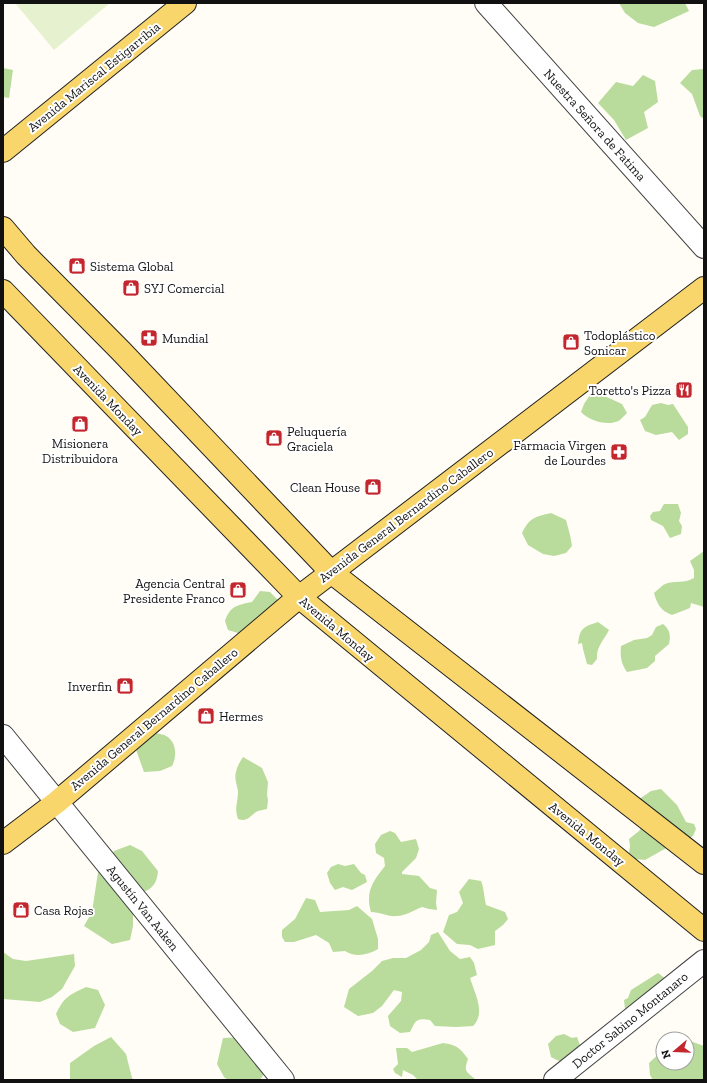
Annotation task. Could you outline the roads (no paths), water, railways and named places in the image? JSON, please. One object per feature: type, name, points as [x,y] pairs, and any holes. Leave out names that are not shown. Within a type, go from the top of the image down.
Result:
[{"type":"main road","name":"Avenida Mariscal Estigarribia","points":[[3,151],[185,3]]},
{"type":"main road","points":[[3,228],[26,255],[121,351],[331,572],[704,863]]},
{"type":"main road","name":"Avenida General Bernardino Caballero","points":[[3,843],[57,802],[299,597],[704,288]]},
{"type":"main road","name":"Avenida Monday","points":[[3,291],[299,597],[704,930]]},
{"type":"street","name":"Nuestra Señora de Fatima","points":[[486,3],[704,247]]},
{"type":"street","name":"Agustín Van Aaken","points":[[3,736],[283,1080]]},
{"type":"street","name":"Doctor Sabino Montanaro","points":[[555,1080],[704,961]]},
{"type":"place","name":"Sistema Global","points":[[77,266]]},
{"type":"place","name":"SYJ Comercial","points":[[131,288]]},
{"type":"place","name":"Mundial","points":[[149,338]]},
{"type":"place","name":"Todoplástico Sonicar","points":[[571,342]]},
{"type":"place","name":"Toretto's Pizza","points":[[684,390]]},
{"type":"place","name":"Misionera Distribuidora","points":[[80,424]]},
{"type":"place","name":"Peluquería Graciela","points":[[274,438]]},
{"type":"place","name":"Farmacia Virgen de Lourdes","points":[[619,452]]},
{"type":"place","name":"Clean House","points":[[373,487]]},
{"type":"place","name":"Agencia Central Presidente Franco","points":[[238,590]]},
{"type":"place","name":"Inverfin","points":[[125,686]]},
{"type":"place","name":"Hermes","points":[[206,716]]},
{"type":"place","name":"Casa Rojas","points":[[21,910]]}]
